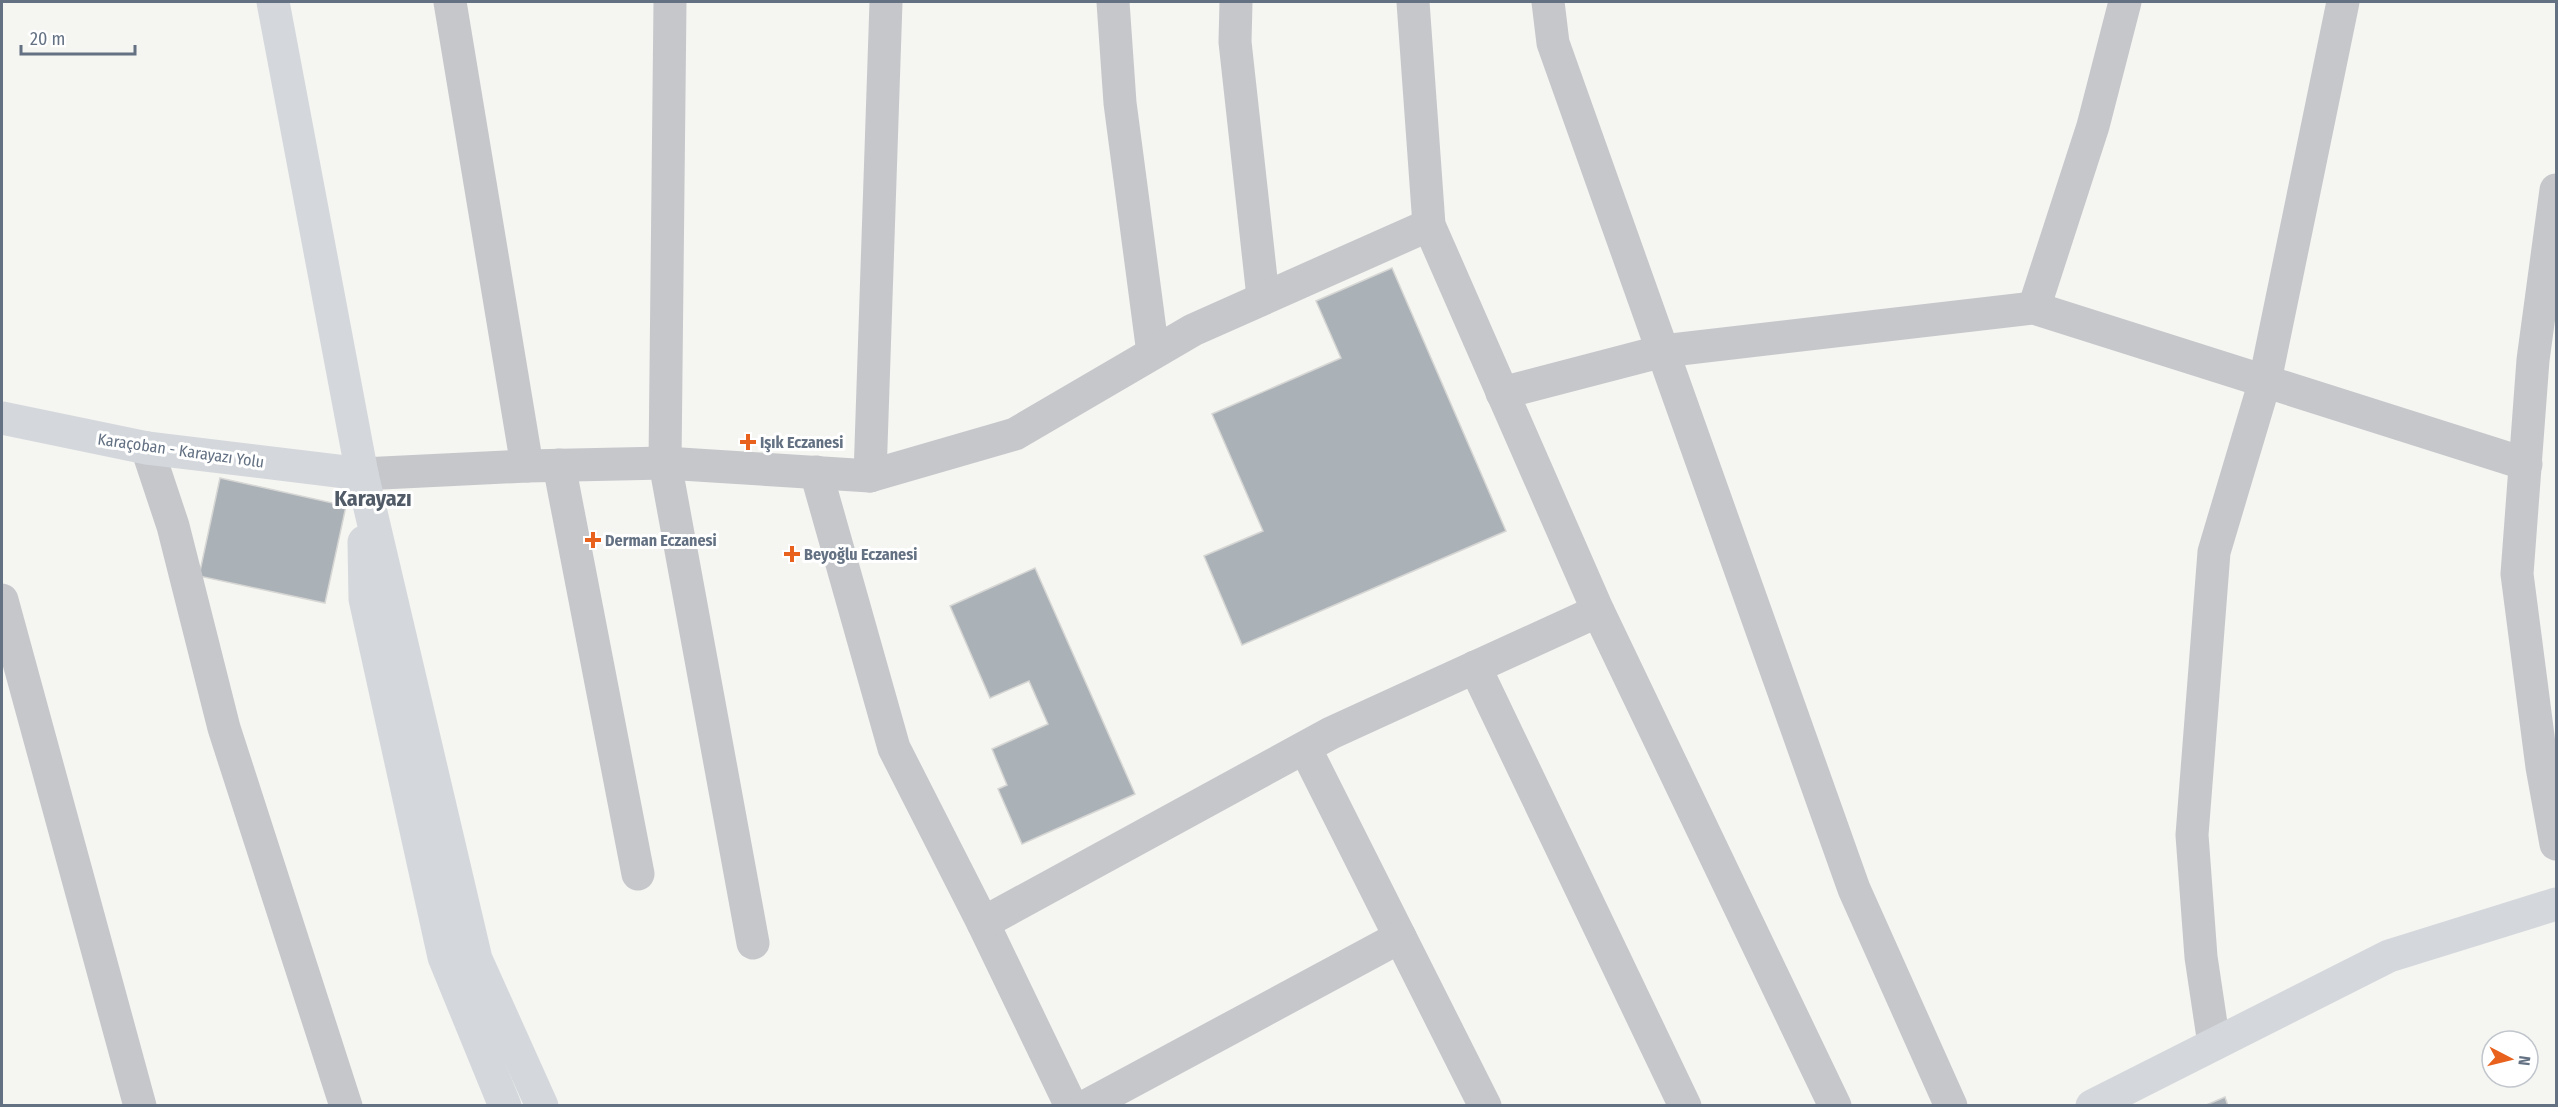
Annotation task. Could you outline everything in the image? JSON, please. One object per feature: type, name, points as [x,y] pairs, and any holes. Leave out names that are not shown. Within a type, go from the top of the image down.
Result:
[{"type":"main road","points":[[273,2],[362,474],[476,959],[542,1106]]},
{"type":"main road","name":"Karaçoban - Karayazı Yolu","points":[[2,418],[147,448],[362,474]]},
{"type":"main road","points":[[362,474],[365,599],[444,957],[505,1106]]},
{"type":"main road","points":[[2092,1106],[2389,956],[2556,904]]},
{"type":"street","points":[[450,2],[543,465],[638,874]]},
{"type":"street","points":[[670,2],[664,463],[753,944]]},
{"type":"street","points":[[870,476],[886,2]]},
{"type":"street","points":[[1113,2],[1120,103],[1153,353]]},
{"type":"street","points":[[1236,2],[1235,42],[1263,297]]},
{"type":"street","points":[[1413,2],[1429,225],[1598,611],[1835,1106]]},
{"type":"street","points":[[1548,2],[1553,43],[1854,890],[1951,1106]]},
{"type":"street","points":[[2034,308],[2093,126],[2125,2]]},
{"type":"street","points":[[2214,1044],[2201,957],[2192,835],[2214,552],[2265,381],[2343,2]]},
{"type":"street","points":[[2556,190],[2533,360],[2517,574],[2542,767],[2556,844]]},
{"type":"street","points":[[362,474],[543,465],[664,463],[870,476],[1015,435],[1192,330],[1429,225]]},
{"type":"street","points":[[1502,393],[1663,351],[2034,308],[2526,464]]},
{"type":"street","points":[[147,448],[172,526],[224,728],[346,1106]]},
{"type":"street","points":[[816,472],[894,748],[983,922],[1071,1106]]},
{"type":"street","points":[[2,600],[140,1106]]},
{"type":"street","points":[[983,922],[1305,748],[1598,611]]},
{"type":"street","points":[[1475,668],[1685,1106]]},
{"type":"street","points":[[1305,748],[1485,1106]]},
{"type":"street","points":[[1086,1106],[1400,938]]},
{"type":"building","points":[[1392,268],[1506,531],[1242,645],[1204,556],[1263,531],[1212,414],[1341,358],[1316,301]]},
{"type":"building","points":[[220,478],[346,506],[325,603],[199,576]]},
{"type":"building","points":[[1035,568],[1135,794],[1022,844],[998,789],[1007,785],[992,749],[1048,724],[1029,681],[990,698],[950,606]]},
{"type":"building","points":[[2225,1097],[2228,1106],[2204,1106]]},
{"type":"place","name":"Işık Eczanesi","points":[[748,442]]},
{"type":"place","name":"Derman Eczanesi","points":[[593,540]]},
{"type":"place","name":"Beyoğlu Eczanesi","points":[[792,554]]},
{"type":"district","name":"Karayazı","points":[[373,498]]}]
